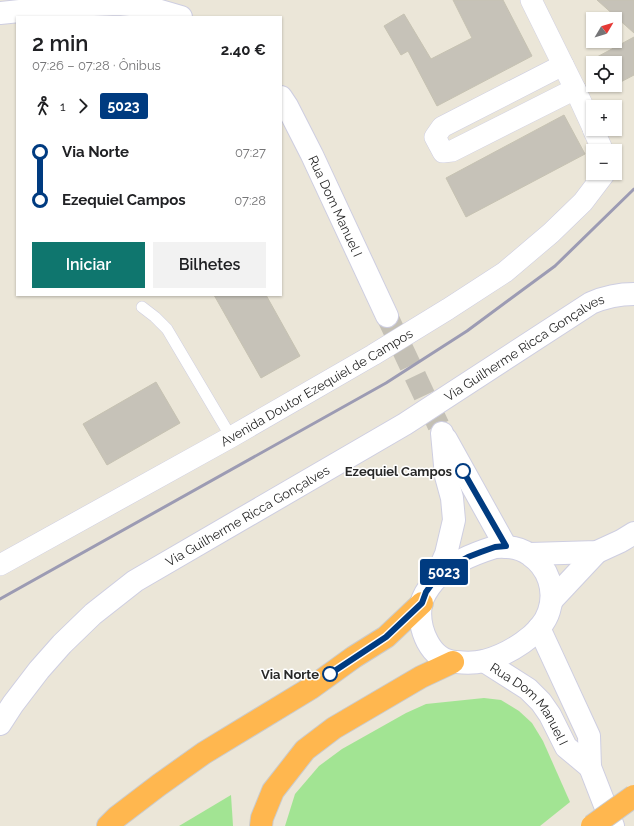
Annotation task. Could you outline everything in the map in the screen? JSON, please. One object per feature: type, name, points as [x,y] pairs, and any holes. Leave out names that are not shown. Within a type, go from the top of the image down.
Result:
[{"type":"highway","points":[[108,826],[117,817],[204,752],[311,688],[354,657],[386,637],[422,603]]},
{"type":"highway","points":[[261,826],[262,818],[273,791],[305,750],[334,728],[421,677],[453,662]]},
{"type":"highway","points":[[592,826],[634,796]]},
{"type":"main road","points":[[0,13],[68,6],[118,4],[143,6],[178,16]]},
{"type":"main road","name":"Rua Dom Manuel I","points":[[282,98],[312,155],[387,316]]},
{"type":"main road","name":"Via Guilherme Ricca Gonçalves","points":[[0,724],[34,676],[62,644],[93,614],[136,581],[405,424],[591,303],[602,298],[634,294]]},
{"type":"main road","points":[[434,581],[446,554],[454,520],[452,498],[446,476],[442,433],[506,546]]},
{"type":"main road","points":[[530,554],[597,552],[621,542],[634,533]]},
{"type":"main road","points":[[506,546],[530,554],[540,564],[548,577],[552,589],[552,600],[549,612],[539,628],[517,646],[484,661],[468,663],[453,662],[442,658],[430,645],[424,635],[421,623],[420,612],[422,603],[426,592],[434,581],[445,570],[468,557],[495,547],[506,546]]},
{"type":"main road","points":[[552,600],[597,552]]},
{"type":"main road","name":"Rua Dom Manuel I","points":[[539,628],[589,736],[590,767],[613,826]]},
{"type":"main road","name":"Rua Dom Manuel I","points":[[484,661],[528,689],[541,702],[566,747],[590,767]]},
{"type":"street","points":[[531,0],[586,113]]},
{"type":"street","points":[[563,65],[442,127],[435,138],[443,152],[452,151],[575,89]]},
{"type":"street","name":"Avenida Doutor Ezequiel de Campos","points":[[0,565],[231,437],[386,347],[448,309],[505,272],[551,233],[583,202],[600,180]]},
{"type":"lane","points":[[142,307],[167,329],[231,437]]},
{"type":"green space","points":[[484,698],[501,700],[519,711],[532,723],[543,741],[570,802],[540,826],[285,826],[295,794],[319,766],[342,749],[406,713],[426,704]]},
{"type":"green space","points":[[231,795],[233,826],[179,826]]},
{"type":"building","points":[[453,0],[503,0],[532,56],[437,106],[408,51],[401,55],[384,26],[404,14],[431,59],[472,38]]},
{"type":"building","points":[[597,0],[634,0],[634,33],[622,22],[622,12],[610,12]]},
{"type":"building","points":[[634,37],[634,75],[622,81],[622,56],[599,56],[614,48],[622,48],[622,43]]},
{"type":"building","points":[[564,115],[585,154],[466,217],[446,178]]},
{"type":"building","points":[[215,296],[267,296],[300,356],[261,378]]},
{"type":"building","points":[[156,382],[180,423],[107,465],[83,424]]},
{"type":"tunnel","points":[[387,316],[442,433]]},
{"type":"railway","points":[[0,599],[386,383],[467,331],[555,266],[634,189]]},
{"type":"bus line","name":"5023","points":[[330,674],[386,637],[422,603],[426,592],[445,570],[468,557],[495,547],[506,546],[463,471]]},
{"type":"place","name":"Ezequiel Campos","points":[[463,471]]},
{"type":"place","name":"Via Norte","points":[[330,674]]}]
